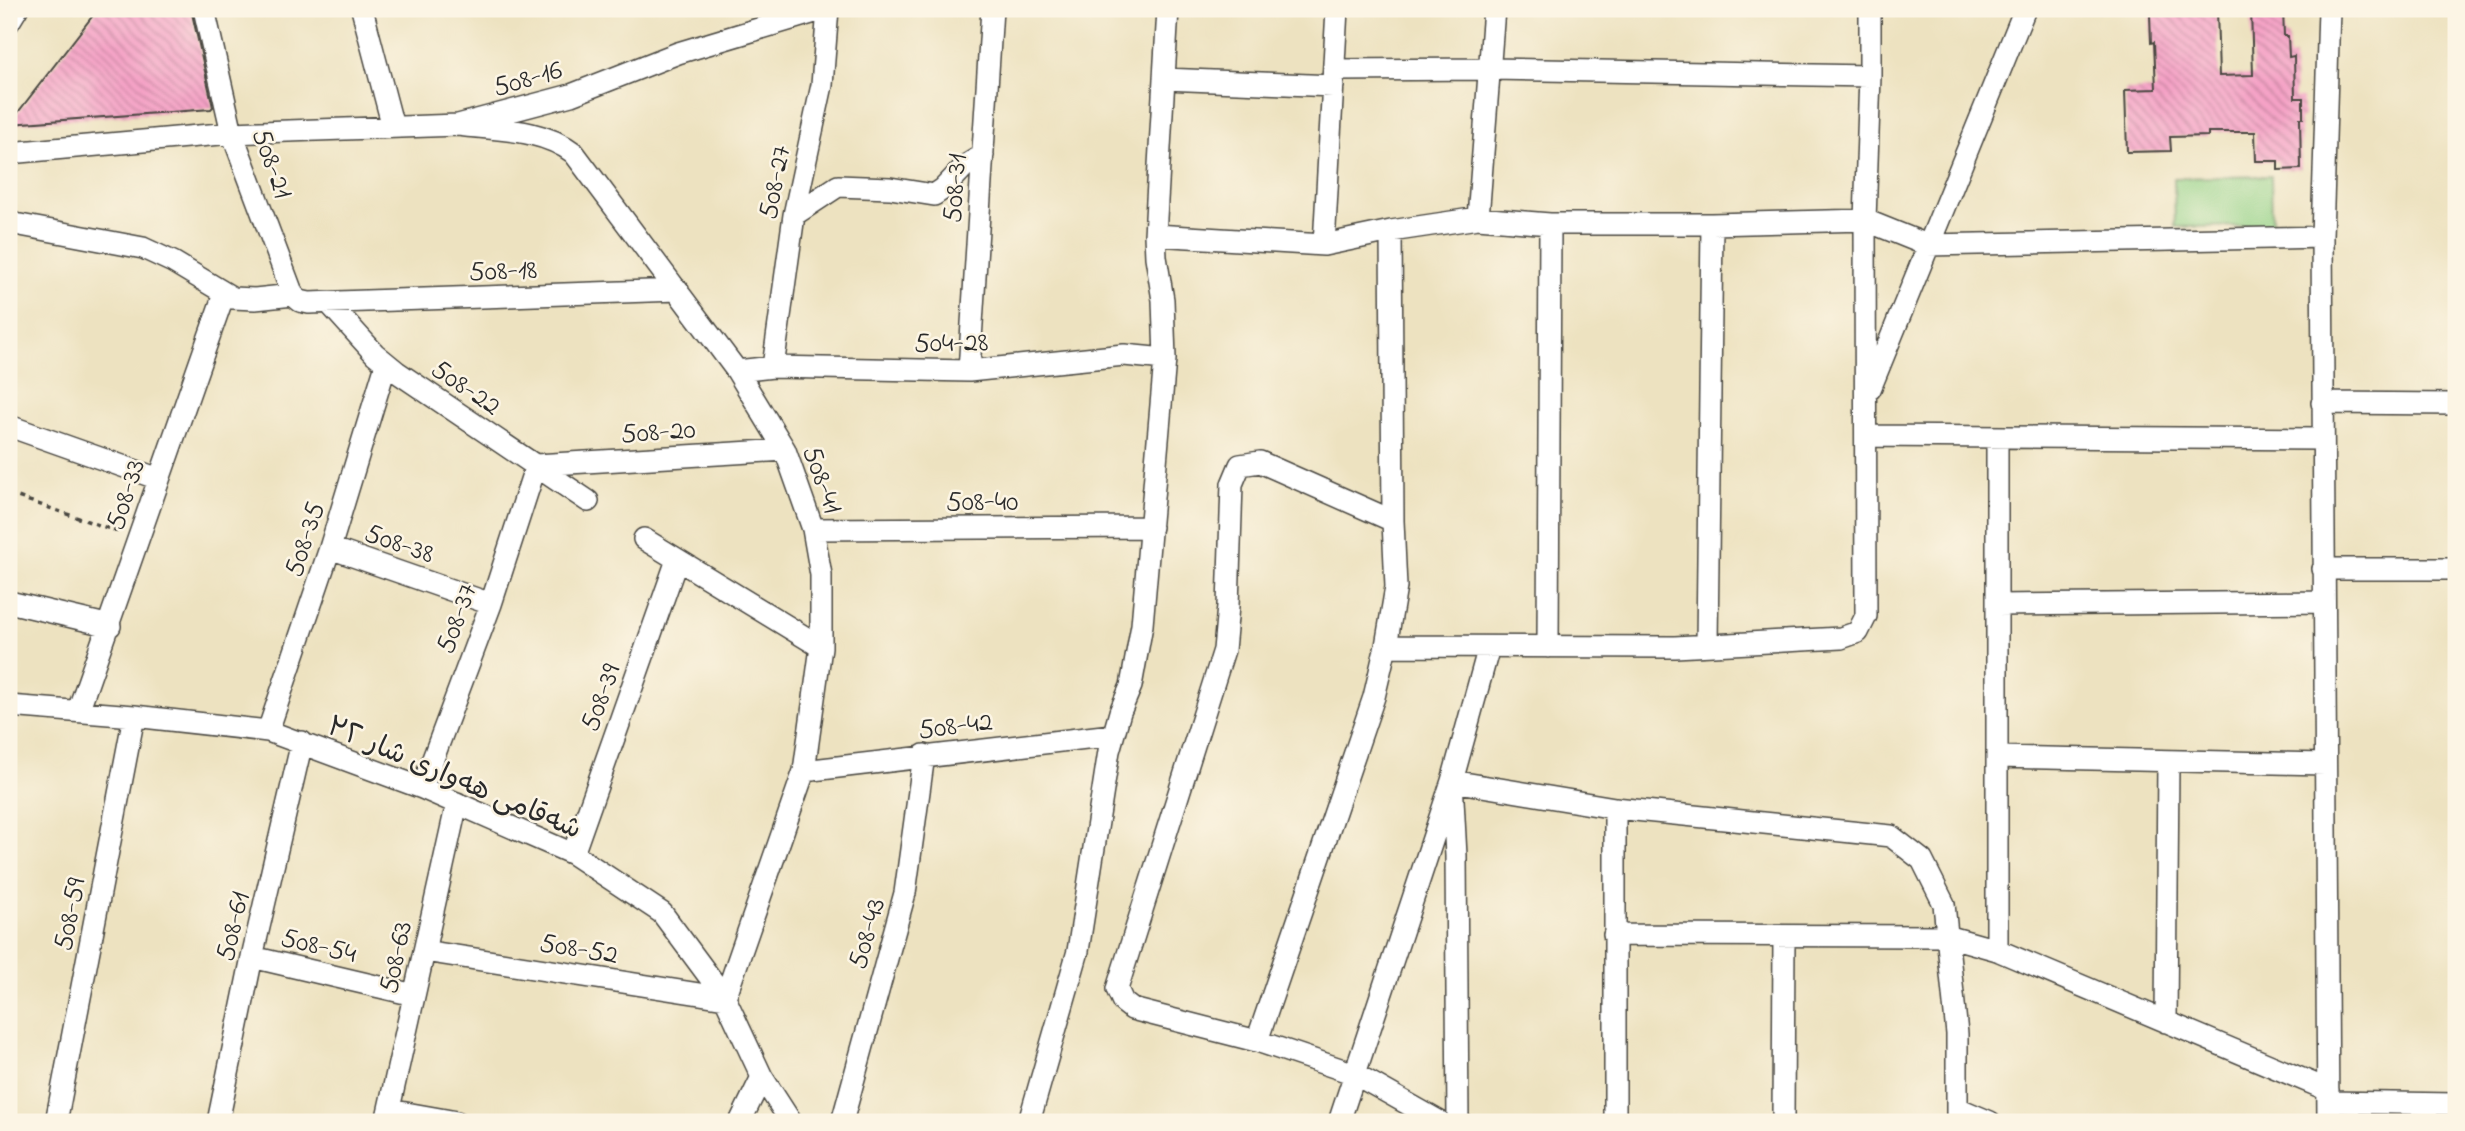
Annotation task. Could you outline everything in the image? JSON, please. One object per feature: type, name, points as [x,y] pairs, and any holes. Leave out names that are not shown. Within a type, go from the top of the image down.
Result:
[{"type":"street","points":[[9,22],[17,9]]},
{"type":"street","name":"508-21","points":[[204,9],[232,133],[293,295]]},
{"type":"street","points":[[362,9],[393,127]]},
{"type":"street","name":"508-16","points":[[9,153],[232,133],[458,125],[571,95],[678,53],[826,9]]},
{"type":"street","name":"508-27","points":[[773,367],[794,215],[822,85],[826,9]]},
{"type":"street","name":"508-31","points":[[969,371],[992,9]]},
{"type":"street","points":[[1029,1122],[1078,951],[1112,734],[1135,672],[1142,625],[1165,359],[1163,300],[1155,235],[1168,9]]},
{"type":"street","points":[[1324,245],[1337,9]]},
{"type":"street","points":[[1478,218],[1494,9]]},
{"type":"street","points":[[1386,646],[1675,647],[1841,638],[1858,632],[1866,616],[1865,220],[1870,9]]},
{"type":"street","points":[[1866,401],[1927,245],[2025,9]]},
{"type":"street","points":[[2328,1104],[2322,237],[2329,9]]},
{"type":"street","points":[[1164,79],[1333,78],[1491,69],[1870,76]]},
{"type":"street","name":"508-41","points":[[458,125],[542,136],[559,141],[586,166],[737,370],[785,450],[813,529],[821,575],[821,648],[804,771],[725,998]]},
{"type":"street","points":[[794,215],[838,186],[890,188],[934,195],[965,166],[983,155]]},
{"type":"street","points":[[1155,235],[1324,245],[1391,231],[1478,218],[1550,224],[1865,220],[1927,245],[2322,237]]},
{"type":"street","points":[[9,220],[15,224],[143,248],[173,262],[224,294],[244,299],[293,295],[304,302],[329,303]]},
{"type":"street","points":[[1548,647],[1550,224]]},
{"type":"street","points":[[1707,644],[1712,224]]},
{"type":"street","points":[[1258,1041],[1374,697],[1396,587],[1392,521],[1391,231]]},
{"type":"street","name":"508-18","points":[[329,303],[678,290]]},
{"type":"street","name":"508-33","points":[[78,711],[110,626],[224,294]]},
{"type":"street","name":"508-22","points":[[329,303],[386,364],[588,500]]},
{"type":"street","name":"504-28","points":[[737,370],[773,367],[969,371],[1124,355],[1165,359]]},
{"type":"street","name":"508-35","points":[[268,731],[330,548],[386,364]]},
{"type":"street","points":[[2322,403],[2456,404]]},
{"type":"street","points":[[9,426],[159,479]]},
{"type":"street","points":[[1866,436],[2322,439]]},
{"type":"street","points":[[1997,437],[1997,950]]},
{"type":"street","name":"508-20","points":[[536,465],[785,450]]},
{"type":"street","points":[[1392,521],[1260,462],[1240,465],[1232,484],[1224,650],[1117,989],[1123,1002],[1132,1009],[1258,1041],[1356,1074],[1440,1122]]},
{"type":"street","name":"508-37","points":[[422,788],[491,604],[536,465]]},
{"type":"street","name":"508-40","points":[[813,529],[1151,527]]},
{"type":"street","points":[[643,539],[821,648]]},
{"type":"street","name":"508-38","points":[[330,548],[491,604]]},
{"type":"street","name":"508-39","points":[[573,854],[677,560]]},
{"type":"street","points":[[2323,569],[2456,569]]},
{"type":"street","points":[[9,602],[110,626]]},
{"type":"street","points":[[1997,605],[2324,602]]},
{"type":"street","points":[[1339,1122],[1452,781],[1489,647]]},
{"type":"street","name":"شەقامی هەواری شار ٣٢","points":[[9,706],[268,731],[422,788],[573,854],[662,913],[725,998],[762,1077],[791,1122]]},
{"type":"street","name":"508-59","points":[[57,1122],[134,716]]},
{"type":"street","name":"508-42","points":[[804,771],[1112,734]]},
{"type":"street","name":"508-61","points":[[218,1122],[252,957],[302,742]]},
{"type":"street","name":"508-43","points":[[842,1122],[905,892],[924,755]]},
{"type":"street","points":[[1997,757],[2325,764]]},
{"type":"street","points":[[2166,1023],[2168,761]]},
{"type":"street","points":[[1452,781],[1615,808],[1891,836],[1922,860],[1944,904],[1957,1034],[1957,1115],[1990,1122]]},
{"type":"street","points":[[1452,781],[1456,856],[1458,1122]]},
{"type":"street","name":"508-63","points":[[388,1116],[457,803]]},
{"type":"street","points":[[1615,808],[1615,1122]]},
{"type":"street","points":[[1614,935],[1947,936],[1997,950],[2166,1023],[2328,1104],[2456,1104]]},
{"type":"street","points":[[1783,1122],[1784,936]]},
{"type":"street","name":"508-52","points":[[424,951],[725,998]]},
{"type":"street","name":"508-54","points":[[252,957],[414,995]]},
{"type":"street","points":[[740,1122],[762,1077]]},
{"type":"street","points":[[388,1116],[457,1122]]},
{"type":"path","points":[[9,494],[139,539]]},
{"type":"green space","points":[[2271,176],[2272,226],[2175,227],[2174,178]]},
{"type":"building","points":[[98,9],[191,9],[213,107],[9,124]]},
{"type":"building","points":[[2172,9],[2217,9],[2219,76],[2253,75],[2251,9],[2283,9],[2284,36],[2288,36],[2289,57],[2294,56],[2295,98],[2303,98],[2303,118],[2300,118],[2301,169],[2278,170],[2278,161],[2256,161],[2255,132],[2208,132],[2208,136],[2170,137],[2171,151],[2127,152],[2125,90],[2156,89],[2150,14],[2172,13]]}]
